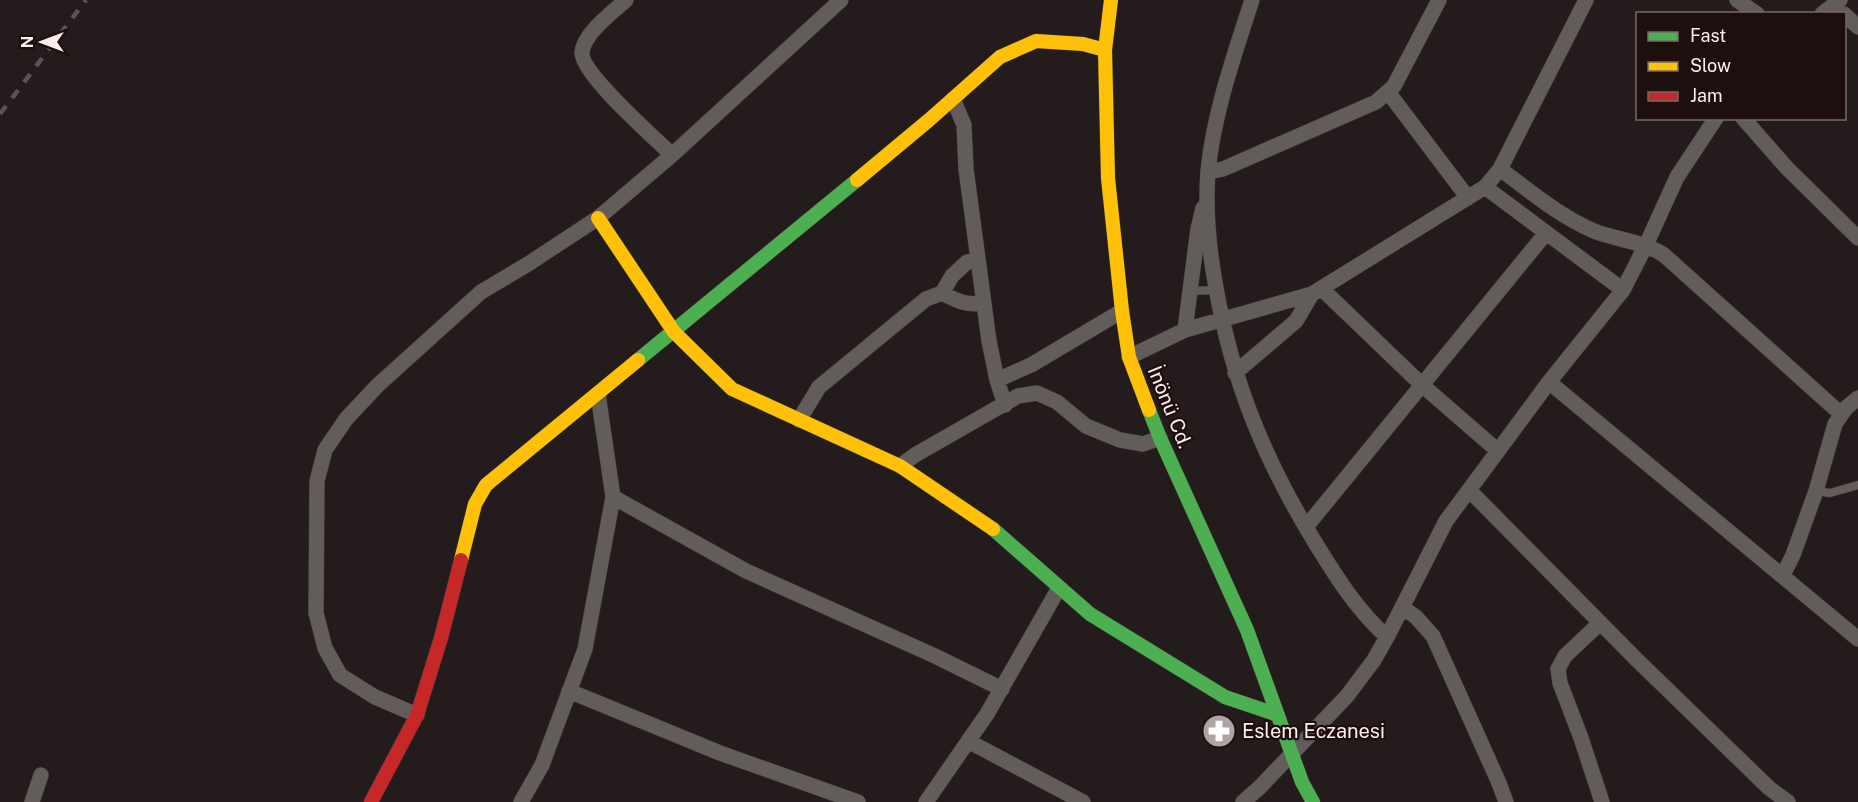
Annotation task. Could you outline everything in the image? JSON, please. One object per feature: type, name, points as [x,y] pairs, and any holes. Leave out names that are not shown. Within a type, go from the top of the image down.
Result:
[{"type":"street","points":[[626,0],[595,29],[586,40],[582,53],[587,68],[607,91],[672,154]]},
{"type":"street","points":[[417,715],[375,697],[340,675],[325,648],[316,613],[317,481],[325,450],[346,419],[378,385],[481,292],[598,218],[842,0]]},
{"type":"street","name":"İnönü Cd.","points":[[1111,0],[1104,50],[1108,178],[1129,357],[1160,438],[1247,630],[1302,782],[1313,802]]},
{"type":"street","points":[[1252,0],[1220,106],[1208,172],[1210,248],[1222,320],[1235,373],[1262,444],[1289,500],[1346,591],[1372,624],[1387,637]]},
{"type":"street","points":[[1208,172],[1223,169],[1368,107],[1394,86],[1439,0]]},
{"type":"street","points":[[1129,357],[1185,330],[1317,291],[1485,187],[1500,169],[1586,0]]},
{"type":"street","points":[[1737,0],[1754,12]]},
{"type":"street","points":[[1846,17],[1858,27]]},
{"type":"street","points":[[371,802],[417,715],[441,638],[475,504],[486,485],[674,332],[1000,57],[1036,41],[1083,44],[1104,50]]},
{"type":"street","points":[[1388,92],[1468,198]]},
{"type":"street","points":[[953,99],[964,125],[966,169],[977,260],[989,341],[1005,405]]},
{"type":"street","points":[[1243,802],[1347,696],[1374,660],[1446,520],[1549,382],[1623,290],[1677,177],[1715,120]]},
{"type":"street","points":[[1745,120],[1787,168],[1858,238]]},
{"type":"street","points":[[1500,169],[1553,209],[1580,224],[1611,237],[1646,246],[1664,255],[1841,414]]},
{"type":"street","points":[[1485,187],[1623,290]]},
{"type":"street","points":[[1185,330],[1199,221],[1208,200]]},
{"type":"street","points":[[598,218],[674,332],[732,389],[900,466],[991,527],[1090,614],[1226,697],[1278,715]]},
{"type":"street","points":[[1306,527],[1546,233]]},
{"type":"street","points":[[799,420],[819,387],[926,299],[942,293],[952,276],[967,262],[977,260]]},
{"type":"street","points":[[1235,373],[1296,321],[1317,291]]},
{"type":"street","points":[[1317,291],[1498,451]]},
{"type":"street","points":[[942,293],[959,303],[973,305],[984,303]]},
{"type":"street","points":[[997,380],[1031,365],[1122,311]]},
{"type":"street","points":[[1549,382],[1858,639]]},
{"type":"street","points":[[900,466],[915,455],[1018,396],[1037,393],[1057,402],[1086,426],[1120,440],[1143,444],[1160,438]]},
{"type":"street","points":[[522,802],[542,765],[585,649],[613,497],[598,394]]},
{"type":"street","points":[[1783,575],[1816,491],[1835,424],[1841,414],[1858,398]]},
{"type":"street","points":[[1470,490],[1600,623],[1770,788],[1788,802]]},
{"type":"street","points":[[613,497],[746,571],[935,656],[1002,689]]},
{"type":"street","points":[[926,802],[1002,689],[1059,588]]},
{"type":"street","points":[[1402,607],[1416,617],[1433,636],[1506,802]]},
{"type":"street","points":[[1600,623],[1565,656],[1558,669],[1560,683],[1602,802]]},
{"type":"street","points":[[569,692],[720,753],[858,802]]},
{"type":"street","points":[[968,741],[1083,802]]},
{"type":"street","points":[[32,802],[41,775]]},
{"type":"lane","points":[[1190,291],[1216,290]]},
{"type":"lane","points":[[1816,491],[1830,493],[1858,485]]},
{"type":"railway","points":[[0,114],[86,0]]},
{"type":"traffic: fast","points":[[638,360],[857,180]]},
{"type":"traffic: fast","points":[[1149,410],[1247,630],[1302,782],[1313,802]]},
{"type":"traffic: fast","points":[[993,529],[1090,614],[1225,697],[1278,715]]},
{"type":"traffic: slow","points":[[1111,0],[1105,50],[1108,178],[1129,357],[1149,410]]},
{"type":"traffic: slow","points":[[857,180],[1000,57],[1036,41],[1083,44],[1105,50]]},
{"type":"traffic: slow","points":[[598,218],[674,332],[732,389],[900,466],[993,529]]},
{"type":"traffic: slow","points":[[461,560],[475,504],[486,485],[638,360]]},
{"type":"traffic: jam","points":[[371,802],[417,715],[441,638],[461,560]]},
{"type":"place","name":"Eslem Eczanesi","points":[[1219,731]]}]
